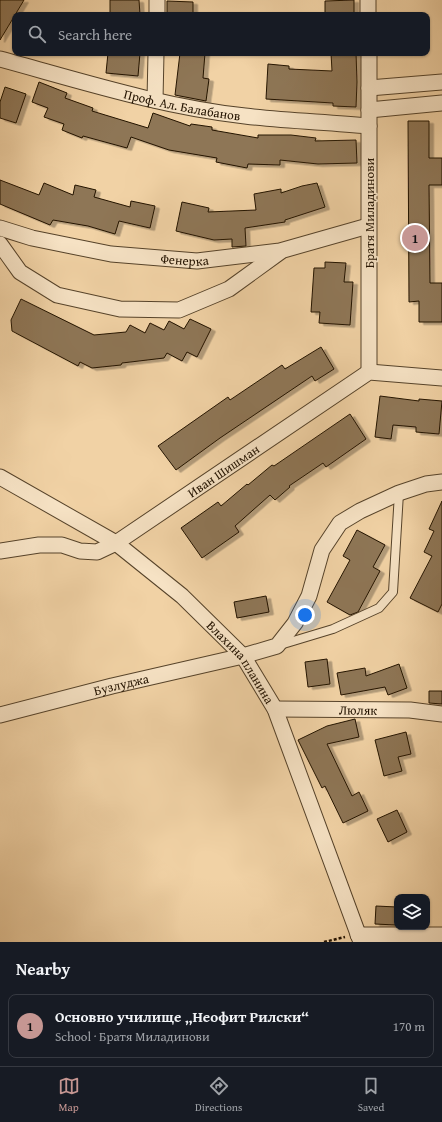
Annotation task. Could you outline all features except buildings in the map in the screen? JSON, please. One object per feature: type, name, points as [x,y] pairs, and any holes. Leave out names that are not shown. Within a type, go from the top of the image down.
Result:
[{"type":"street","points":[[157,0],[157,12]]},
{"type":"street","points":[[368,0],[368,12]]},
{"type":"street","points":[[155,100],[156,56]]},
{"type":"street","name":"Братя Миладинови","points":[[369,56],[369,372]]},
{"type":"street","name":"Проф. Ал. Балабанов","points":[[0,59],[155,100],[244,116],[369,126]]},
{"type":"street","points":[[369,88],[442,82]]},
{"type":"street","points":[[370,110],[442,103]]},
{"type":"street","name":"Фенерка","points":[[0,228],[32,238],[111,254],[197,261],[280,252],[368,226]]},
{"type":"street","points":[[0,244],[20,272],[57,295],[120,309],[179,310],[229,289],[280,252]]},
{"type":"street","points":[[369,372],[442,378]]},
{"type":"street","name":"Иван Шишман","points":[[0,551],[39,544],[62,545],[80,551],[97,552],[116,543],[369,372]]},
{"type":"street","name":"Влахина планина","points":[[0,477],[116,543],[182,596],[243,656],[275,709],[360,938]]},
{"type":"street","points":[[277,646],[295,623],[309,596],[322,550],[340,523],[360,511],[399,493],[426,484],[442,482]]},
{"type":"street","name":"Бузлуджа","points":[[0,715],[112,686],[243,656],[277,646]]},
{"type":"street","name":"Люляк","points":[[275,709],[410,710],[442,714]]},
{"type":"street","points":[[360,938],[442,935]]},
{"type":"lane","points":[[277,646],[333,629],[373,611],[379,608],[393,592],[399,493]]},
{"type":"path","points":[[324,942],[360,938]]},
{"type":"place","name":"Основно училище „Неофит Рилски“","points":[[415,238]]}]
